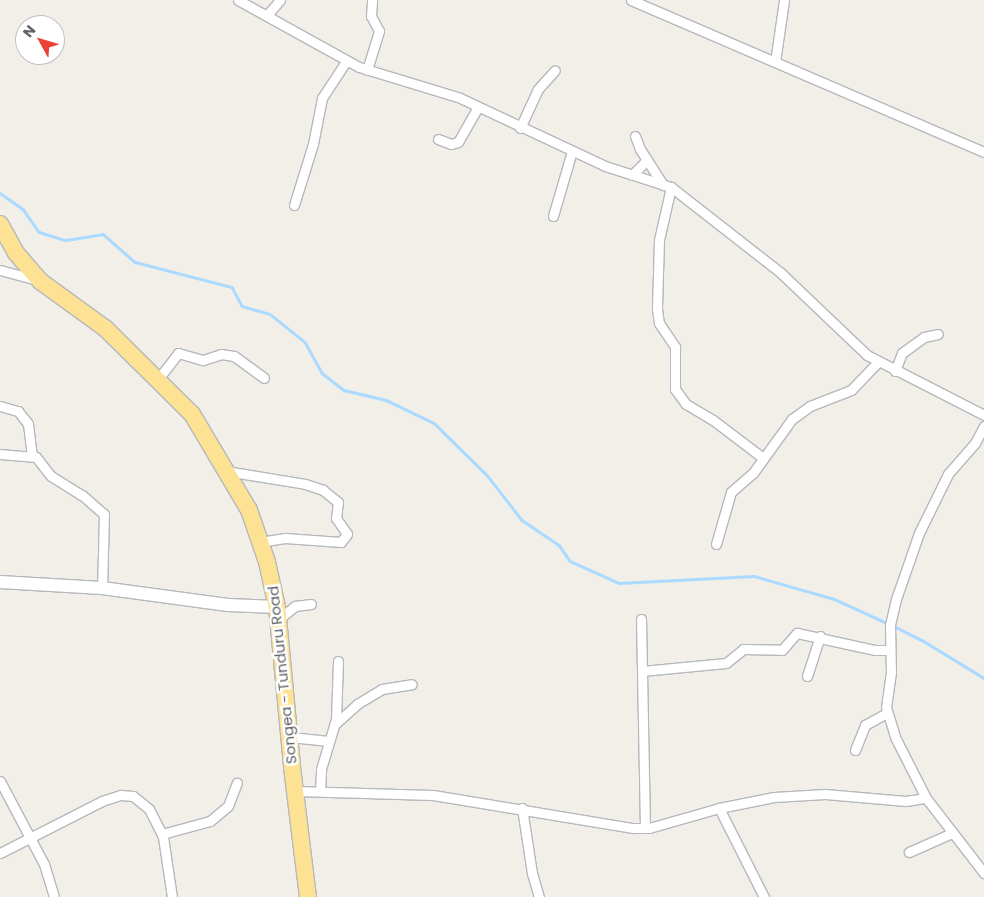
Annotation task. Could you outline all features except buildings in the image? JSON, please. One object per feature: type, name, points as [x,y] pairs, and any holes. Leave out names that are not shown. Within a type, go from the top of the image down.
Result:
[{"type":"highway","name":"Songea - Tunduru Road","points":[[0,224],[16,253],[40,281],[105,328],[192,414],[248,510],[260,542],[278,613],[308,897]]},
{"type":"street","points":[[238,0],[367,70],[458,97],[572,151],[632,175],[667,186]]},
{"type":"street","points":[[268,15],[280,0]]},
{"type":"street","points":[[367,70],[379,31],[371,16],[372,0]]},
{"type":"street","points":[[630,0],[984,152]]},
{"type":"street","points":[[775,62],[784,0]]},
{"type":"street","points":[[294,205],[313,144],[322,98],[347,60]]},
{"type":"street","points":[[520,128],[538,89],[555,70]]},
{"type":"street","points":[[438,139],[452,144],[458,142],[478,107]]},
{"type":"street","points":[[635,136],[647,160],[667,186],[781,273],[878,362],[984,415]]},
{"type":"street","points":[[553,216],[572,151]]},
{"type":"street","points":[[632,175],[647,160]]},
{"type":"street","points":[[667,186],[660,240],[657,309],[659,323],[675,347],[675,389],[686,404],[713,420],[763,458]]},
{"type":"street","points":[[0,270],[18,278],[40,281]]},
{"type":"street","points":[[895,371],[902,353],[924,336],[938,334]]},
{"type":"street","points":[[158,379],[178,352],[203,360],[221,354],[234,356],[264,378]]},
{"type":"street","points":[[716,544],[731,492],[754,473],[792,419],[810,406],[851,390],[878,362]]},
{"type":"street","points":[[0,406],[18,411],[28,424],[32,456]]},
{"type":"street","points":[[984,426],[975,443],[950,471],[919,533],[896,599],[890,624],[887,713],[895,737],[926,798],[984,874]]},
{"type":"street","points":[[0,454],[32,456],[39,459],[51,476],[82,495],[104,514],[102,588]]},
{"type":"street","points":[[226,472],[306,484],[324,490],[338,502],[336,518],[347,534],[341,542],[285,538],[260,542]]},
{"type":"street","points":[[0,582],[102,588],[278,613],[295,606],[311,604]]},
{"type":"street","points":[[641,619],[644,828]]},
{"type":"street","points":[[642,672],[726,663],[742,649],[782,650],[797,633],[820,636],[876,650],[890,650]]},
{"type":"street","points":[[807,676],[820,636]]},
{"type":"street","points":[[320,791],[321,769],[334,725],[338,661]]},
{"type":"street","points":[[334,725],[370,695],[394,686],[412,684]]},
{"type":"street","points":[[855,750],[865,725],[887,713]]},
{"type":"street","points":[[290,737],[329,741]]},
{"type":"street","points":[[0,782],[44,864],[54,897]]},
{"type":"street","points":[[162,834],[210,822],[228,806],[237,783]]},
{"type":"street","points":[[296,791],[433,795],[644,828],[719,808],[774,797],[825,794],[906,800],[926,798]]},
{"type":"street","points":[[0,853],[30,835],[121,795],[141,800],[162,834],[172,897]]},
{"type":"street","points":[[522,808],[532,873],[539,897]]},
{"type":"street","points":[[719,808],[764,897]]},
{"type":"street","points":[[909,852],[952,833]]},
{"type":"waterway","points":[[0,193],[23,209],[39,232],[66,240],[103,234],[135,262],[232,287],[242,306],[270,314],[305,342],[322,373],[344,390],[386,400],[434,423],[487,475],[522,520],[559,545],[570,561],[619,583],[754,576],[834,599],[887,623]]},
{"type":"waterway","points":[[892,625],[922,640],[984,678]]}]
